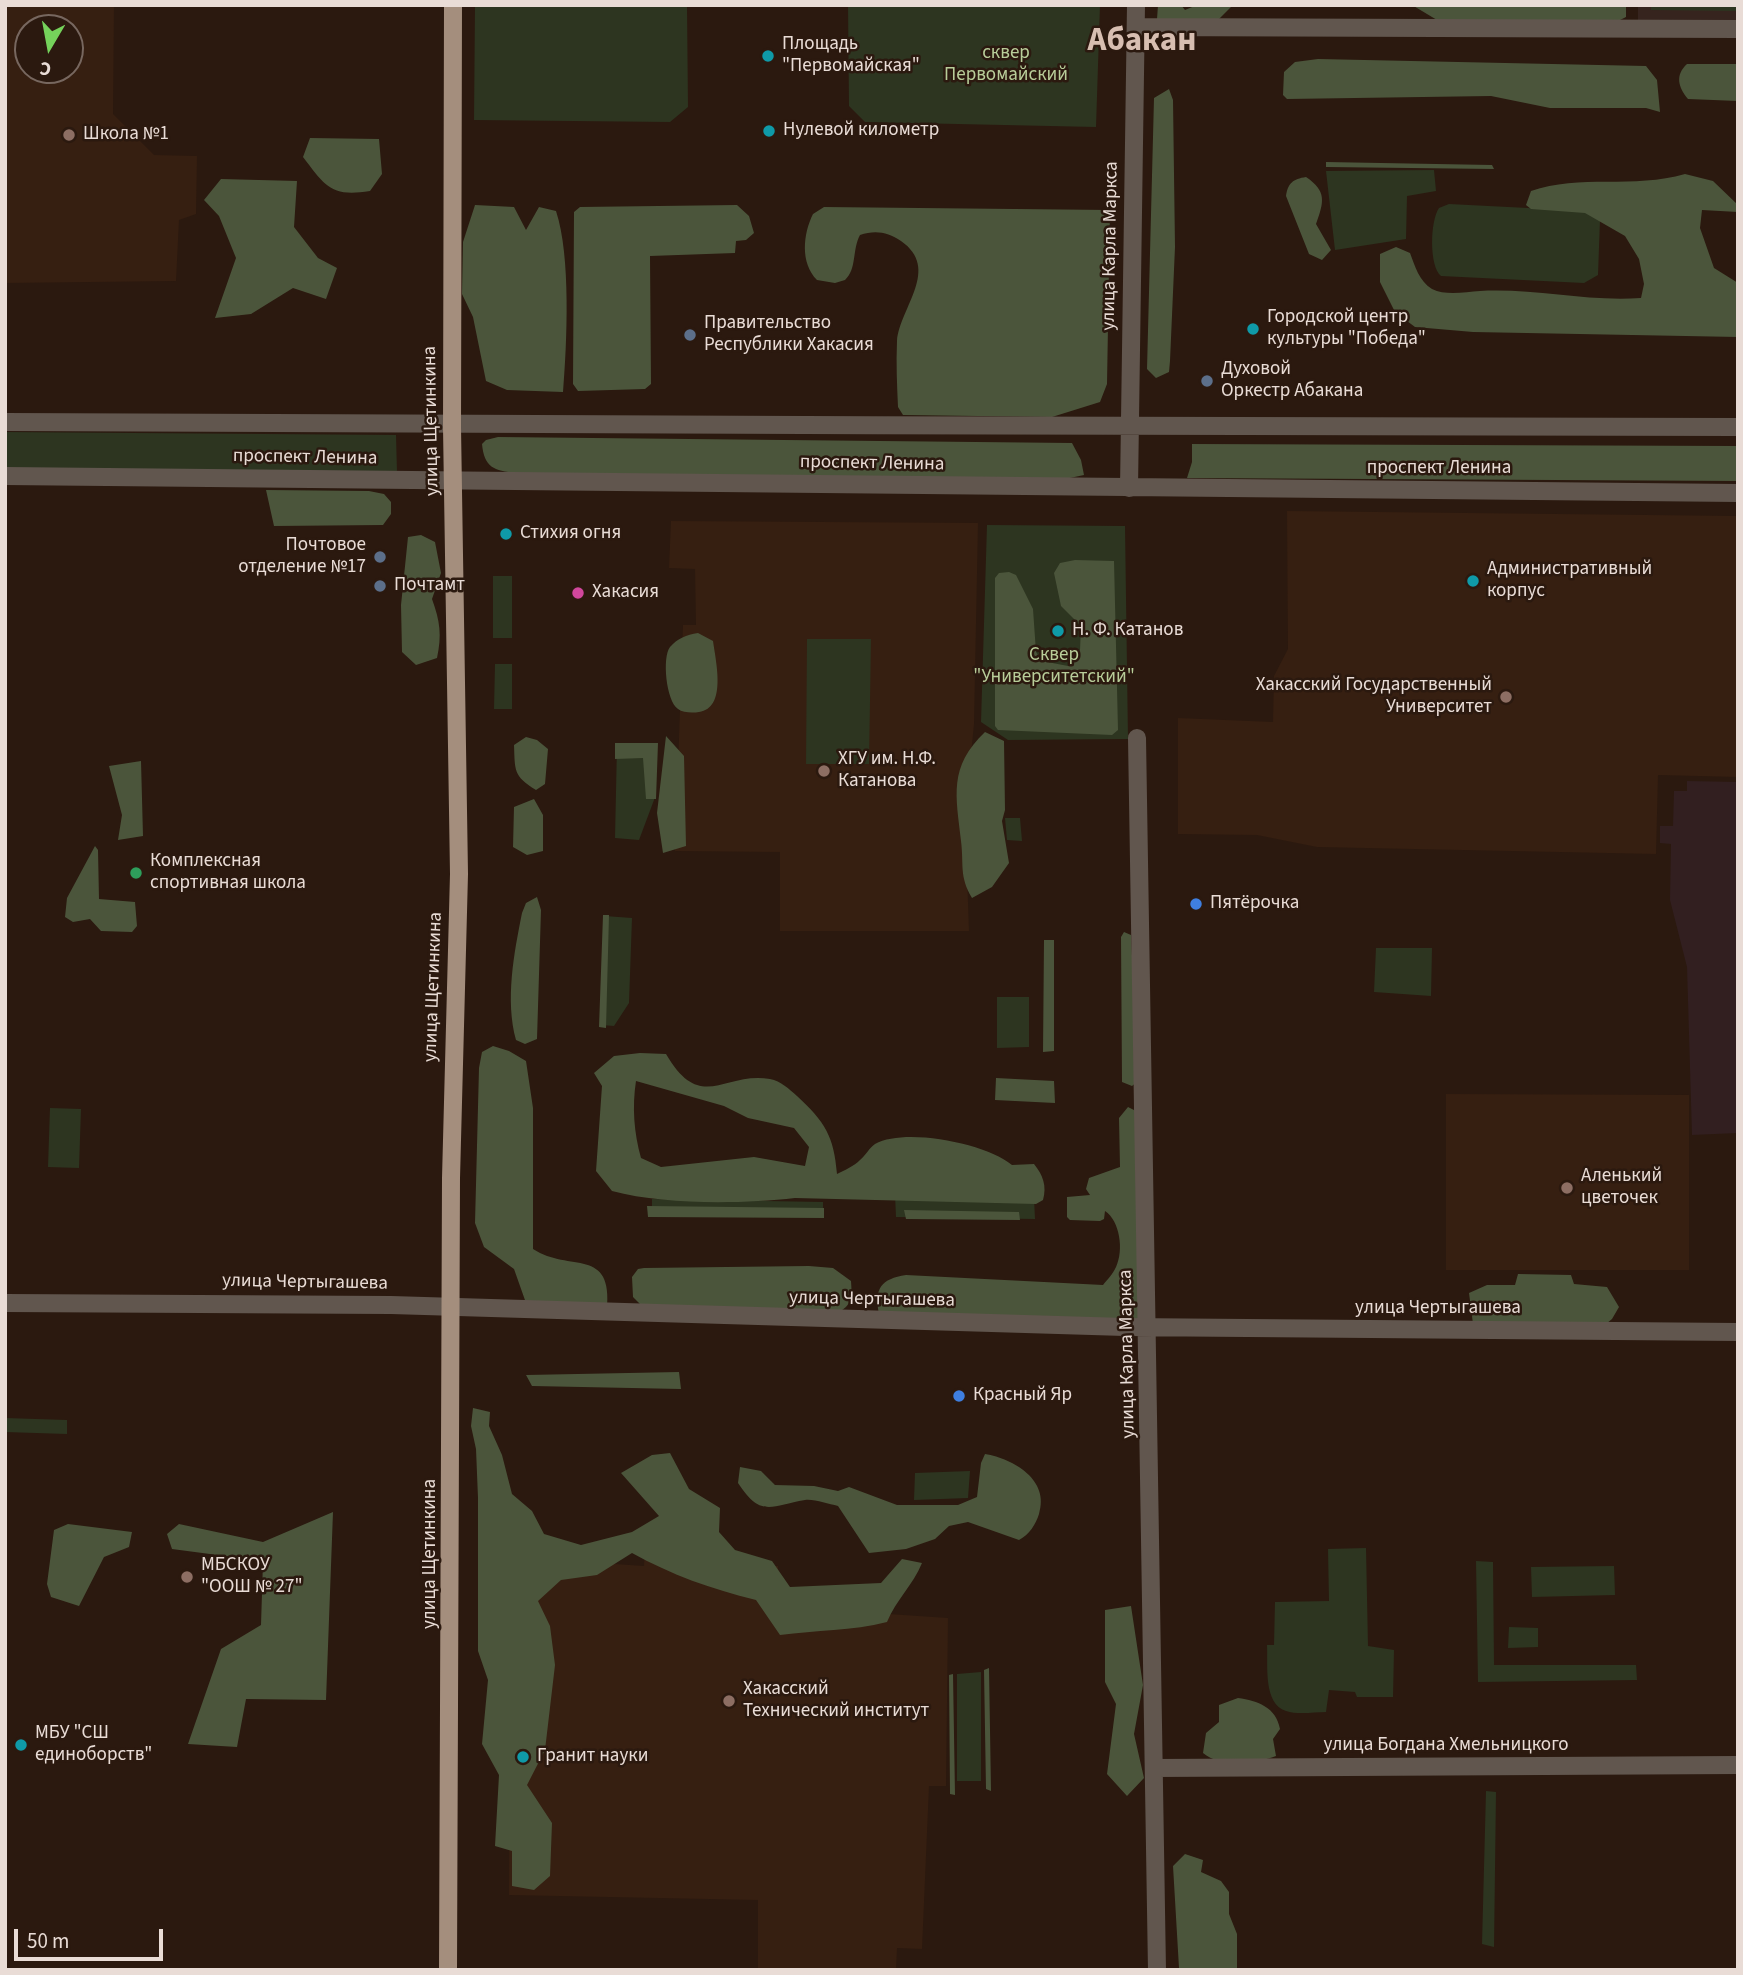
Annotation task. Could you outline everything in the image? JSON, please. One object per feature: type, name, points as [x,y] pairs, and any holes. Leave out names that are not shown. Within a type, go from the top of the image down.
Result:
[{"type":"main road","name":"улица Щетинкина","points":[[448,1970],[452,1052],[458,874],[452,427],[453,5]]},
{"type":"street","name":"улица Карла Маркса","points":[[1129,488],[1136,5]]},
{"type":"street","points":[[1136,27],[1738,29]]},
{"type":"street","name":"проспект Ленина","points":[[5,422],[452,427],[1129,424],[1738,427]]},
{"type":"street","name":"проспект Ленина","points":[[5,476],[1738,493]]},
{"type":"street","name":"улица Карла Маркса","points":[[1137,738],[1149,1328],[1157,1970]]},
{"type":"street","name":"улица Чертыгашева","points":[[5,1303],[321,1304],[1149,1328],[1738,1332]]},
{"type":"street","name":"улица Богдана Хмельницкого","points":[[1154,1768],[1738,1765]]},
{"type":"shaded area","name":"Школа №1","points":[[5,5],[114,5],[113,114],[154,155],[197,156],[196,214],[179,220],[176,281],[5,283]]},
{"type":"shaded area","points":[[1638,5],[1738,5],[1738,23],[1638,22]]},
{"type":"shaded area","name":"Хакасский Государственный Университет","points":[[1287,511],[1738,516],[1738,777],[1658,775],[1656,854],[1317,847],[1257,835],[1178,834],[1178,718],[1273,722],[1274,676],[1288,649]]},
{"type":"shaded area","name":"ХГУ им. Н.Ф. Катанова","points":[[671,521],[978,523],[974,724],[965,817],[969,931],[780,931],[780,852],[675,851],[683,625],[696,625],[695,569],[669,568]]},
{"type":"shaded area","points":[[1687,781],[1738,782],[1738,1133],[1692,1135],[1687,967],[1670,900],[1671,844],[1660,843],[1660,826],[1673,826],[1674,791],[1687,791]]},
{"type":"shaded area","name":"Аленький цветочек","points":[[1446,1094],[1689,1095],[1689,1270],[1446,1270]]},
{"type":"shaded area","name":"Хакасский Технический институт","points":[[646,1528],[717,1564],[778,1566],[779,1593],[785,1607],[948,1618],[946,1786],[929,1786],[922,1949],[897,1948],[896,1970],[758,1970],[758,1900],[509,1895],[511,1557],[644,1566]]},
{"type":"green space","points":[[475,5],[687,5],[688,107],[670,122],[474,120]]},
{"type":"green space","name":"сквер Первомайский","points":[[848,5],[1100,5],[1096,127],[865,122],[849,106]]},
{"type":"green space","points":[[1158,5],[1181,5],[1185,10],[1197,5],[1232,6],[1215,23],[1157,19]]},
{"type":"green space","points":[[1412,5],[1626,5],[1626,17],[1614,23],[1447,26]]},
{"type":"green space","points":[[1651,5],[1738,5],[1738,11],[1651,10]]},
{"type":"green space","points":[[1318,59],[1646,66],[1657,80],[1660,112],[1646,108],[1550,108],[1491,96],[1287,99],[1283,95],[1284,72],[1295,62]]},
{"type":"green space","points":[[1687,64],[1738,64],[1738,101],[1688,99],[1679,81]]},
{"type":"green space","points":[[1169,89],[1173,100],[1175,247],[1170,361],[1169,372],[1156,378],[1147,369],[1154,98]]},
{"type":"green space","points":[[310,138],[379,139],[382,174],[370,191],[346,192],[330,188],[303,157]]},
{"type":"green space","points":[[1326,162],[1492,165],[1494,169],[1326,167]]},
{"type":"green space","points":[[1434,170],[1436,191],[1407,196],[1406,239],[1335,250],[1326,171]]},
{"type":"green space","points":[[1685,174],[1713,181],[1738,205],[1738,212],[1702,210],[1700,228],[1714,268],[1738,283],[1738,337],[1473,332],[1415,327],[1395,312],[1380,282],[1380,254],[1396,247],[1410,253],[1418,273],[1428,286],[1443,292],[1520,291],[1601,298],[1641,298],[1644,284],[1639,259],[1625,236],[1585,213],[1531,209],[1526,205],[1531,191],[1549,186],[1646,181]]},
{"type":"green space","points":[[1306,177],[1321,192],[1322,203],[1316,224],[1331,250],[1322,260],[1309,254],[1286,196],[1292,182]]},
{"type":"green space","points":[[221,179],[297,181],[294,227],[318,258],[337,268],[326,299],[293,288],[251,314],[215,318],[236,258],[219,216],[204,200]]},
{"type":"green space","points":[[1449,204],[1587,211],[1600,220],[1598,275],[1584,283],[1441,276],[1434,263],[1434,223],[1439,208]]},
{"type":"green space","points":[[475,205],[514,207],[526,230],[539,207],[556,211],[566,275],[563,392],[507,390],[486,381],[473,317],[462,294],[463,242]]},
{"type":"green space","points":[[737,205],[749,216],[754,233],[746,240],[736,241],[735,253],[650,256],[651,384],[645,389],[578,391],[573,384],[574,212],[580,207]]},
{"type":"green space","points":[[824,207],[1110,210],[1107,384],[1100,402],[1052,417],[903,415],[898,407],[897,341],[915,289],[918,264],[912,252],[901,241],[876,232],[860,235],[849,276],[845,280],[835,283],[817,280],[808,265],[805,239],[813,214]]},
{"type":"green space","points":[[5,432],[396,435],[397,472],[5,471]]},
{"type":"green space","points":[[498,437],[1072,443],[1081,460],[1084,475],[1065,479],[516,473],[496,469],[485,458],[482,444]]},
{"type":"green space","points":[[1192,444],[1738,446],[1738,481],[1187,478],[1192,462]]},
{"type":"green space","points":[[266,490],[369,491],[384,494],[391,502],[391,514],[383,525],[274,526]]},
{"type":"green space","name":"Сквер \"Университетский\"","points":[[987,525],[1125,526],[1128,739],[1008,740],[981,722]]},
{"type":"green space","points":[[421,535],[435,542],[441,573],[432,599],[440,635],[437,658],[416,665],[402,652],[401,605],[408,537]]},
{"type":"green space","points":[[1075,560],[1114,561],[1118,730],[1112,735],[998,730],[995,726],[995,578],[999,573],[1009,572],[1016,575],[1033,609],[1036,652],[1042,661],[1068,666],[1080,650],[1081,626],[1061,606],[1054,573],[1060,563]]},
{"type":"green space","points":[[493,576],[512,576],[512,638],[493,638]]},
{"type":"green space","points":[[698,633],[713,641],[718,683],[717,693],[708,709],[691,713],[678,709],[674,704],[666,679],[666,660],[670,647],[676,641]]},
{"type":"green space","points":[[807,639],[871,639],[869,764],[806,764]]},
{"type":"green space","points":[[495,664],[512,664],[512,709],[494,709]]},
{"type":"green space","points":[[985,732],[1004,741],[1005,810],[1002,821],[1009,863],[992,887],[972,898],[963,870],[957,783],[965,757]]},
{"type":"green space","points":[[666,736],[684,756],[686,846],[663,853],[657,813]]},
{"type":"green space","points":[[526,737],[537,740],[548,749],[545,784],[536,790],[523,781],[515,767],[514,745]]},
{"type":"green space","points":[[615,743],[658,743],[656,799],[646,799],[643,758],[615,759]]},
{"type":"green space","points":[[656,744],[654,800],[639,840],[615,838],[617,745]]},
{"type":"green space","points":[[141,761],[143,836],[118,840],[122,815],[109,766]]},
{"type":"green space","points":[[534,799],[543,815],[543,851],[527,855],[513,847],[514,807]]},
{"type":"green space","points":[[1005,818],[1020,818],[1022,841],[1007,840]]},
{"type":"green space","points":[[95,846],[98,850],[99,899],[135,902],[137,926],[132,932],[101,931],[90,919],[73,922],[65,917],[67,898]]},
{"type":"green space","points":[[537,897],[541,910],[537,1039],[525,1044],[516,1040],[513,1025],[512,976],[522,913],[526,903]]},
{"type":"green space","points":[[603,915],[609,915],[606,1028],[599,1027]]},
{"type":"green space","points":[[605,916],[632,918],[629,1003],[614,1026],[601,1025]]},
{"type":"green space","points":[[1124,932],[1131,935],[1138,1081],[1132,1086],[1122,1082],[1121,937]]},
{"type":"green space","points":[[1044,940],[1054,940],[1054,1051],[1043,1052]]},
{"type":"green space","points":[[1376,948],[1432,948],[1431,996],[1374,992]]},
{"type":"green space","points":[[997,997],[1029,997],[1029,1047],[997,1048]]},
{"type":"green space","points":[[493,1046],[526,1061],[533,1108],[533,1249],[547,1256],[586,1264],[596,1269],[603,1277],[607,1290],[607,1310],[526,1303],[514,1269],[484,1247],[475,1223],[479,1068],[482,1052]]},
{"type":"green space","points":[[666,1054],[679,1072],[691,1082],[702,1086],[754,1078],[778,1082],[797,1096],[821,1122],[830,1139],[837,1174],[858,1162],[875,1144],[889,1139],[906,1137],[946,1140],[984,1150],[1012,1165],[1034,1164],[1043,1181],[1043,1200],[1036,1204],[795,1198],[703,1202],[655,1199],[612,1191],[596,1171],[602,1086],[594,1073],[614,1056]],"holes":[[[636,1081],[724,1106],[748,1118],[794,1128],[809,1147],[805,1166],[754,1157],[661,1167],[641,1158],[634,1120]]]},
{"type":"green space","points":[[996,1078],[1054,1081],[1055,1103],[995,1100]]},
{"type":"green space","points":[[1128,1107],[1138,1112],[1139,1318],[1131,1324],[879,1314],[878,1298],[881,1286],[891,1279],[906,1275],[1103,1285],[1113,1272],[1120,1252],[1117,1229],[1105,1211],[1104,1219],[1100,1221],[1070,1220],[1067,1217],[1067,1197],[1090,1195],[1086,1189],[1089,1178],[1120,1167],[1119,1118]]},
{"type":"green space","points":[[50,1108],[81,1109],[79,1168],[48,1167]]},
{"type":"green space","points":[[895,1195],[1034,1198],[1035,1219],[896,1217]]},
{"type":"green space","points":[[652,1199],[823,1202],[823,1216],[652,1214]]},
{"type":"green space","points":[[647,1206],[824,1208],[824,1218],[648,1217]]},
{"type":"green space","points":[[904,1210],[1019,1212],[1020,1220],[906,1219]]},
{"type":"green space","points":[[809,1266],[833,1268],[851,1281],[851,1299],[844,1309],[839,1312],[645,1309],[633,1297],[632,1277],[638,1269]]},
{"type":"green space","points":[[1518,1274],[1571,1275],[1574,1284],[1607,1287],[1619,1307],[1612,1319],[1595,1333],[1473,1324],[1469,1293],[1487,1285],[1515,1285]]},
{"type":"green space","points":[[679,1372],[681,1389],[532,1386],[526,1375]]},
{"type":"green space","points":[[473,1408],[490,1412],[489,1426],[502,1455],[512,1494],[532,1511],[544,1534],[581,1545],[632,1532],[659,1516],[621,1473],[652,1455],[670,1453],[689,1489],[720,1508],[719,1532],[735,1550],[772,1561],[790,1587],[881,1583],[902,1559],[922,1563],[887,1622],[847,1629],[780,1635],[756,1600],[692,1581],[632,1553],[597,1575],[561,1580],[538,1601],[550,1626],[555,1665],[545,1750],[527,1785],[552,1823],[550,1876],[534,1890],[512,1886],[512,1851],[495,1846],[499,1775],[482,1744],[488,1680],[478,1651],[478,1498],[476,1449],[471,1426]]},
{"type":"green space","points":[[5,1418],[67,1420],[67,1434],[5,1432]]},
{"type":"green space","points":[[985,1454],[1018,1466],[1034,1481],[1039,1491],[1041,1502],[1038,1518],[1029,1532],[1019,1540],[968,1522],[949,1526],[935,1539],[906,1549],[869,1553],[838,1506],[805,1500],[767,1507],[753,1501],[738,1483],[740,1467],[761,1471],[775,1485],[814,1486],[838,1491],[849,1487],[897,1505],[958,1505],[977,1497],[981,1463]]},
{"type":"green space","points":[[970,1471],[968,1498],[914,1500],[915,1473]]},
{"type":"green space","points":[[333,1512],[326,1700],[246,1699],[237,1747],[188,1744],[221,1649],[261,1625],[263,1561],[172,1549],[167,1534],[179,1524],[263,1542]]},
{"type":"green space","points":[[68,1524],[132,1532],[129,1547],[104,1557],[79,1606],[51,1597],[47,1584],[54,1530]]},
{"type":"green space","points":[[1366,1548],[1368,1646],[1394,1650],[1393,1697],[1357,1697],[1355,1692],[1329,1690],[1326,1712],[1286,1711],[1273,1701],[1268,1683],[1267,1645],[1274,1645],[1275,1602],[1329,1601],[1328,1549]]},
{"type":"green space","points":[[1476,1561],[1493,1562],[1494,1665],[1636,1665],[1637,1680],[1478,1682]]},
{"type":"green space","points":[[1614,1566],[1615,1595],[1532,1597],[1531,1567]]},
{"type":"green space","points":[[1131,1606],[1143,1685],[1134,1734],[1144,1778],[1127,1796],[1107,1774],[1116,1704],[1105,1682],[1105,1610]]},
{"type":"green space","points":[[1509,1627],[1538,1628],[1538,1647],[1508,1648]]},
{"type":"green space","points":[[989,1668],[991,1791],[986,1789],[984,1670]]},
{"type":"green space","points":[[981,1672],[981,1781],[957,1781],[957,1674]]},
{"type":"green space","points":[[953,1674],[955,1795],[950,1794],[949,1675]]},
{"type":"green space","points":[[1238,1698],[1259,1703],[1275,1715],[1280,1729],[1273,1739],[1276,1756],[1258,1761],[1228,1763],[1203,1753],[1206,1733],[1219,1722],[1219,1705]]},
{"type":"green space","points":[[1486,1791],[1496,1792],[1494,1947],[1482,1944]]},
{"type":"green space","points":[[1185,1854],[1203,1860],[1201,1872],[1221,1881],[1229,1892],[1229,1914],[1237,1934],[1237,1970],[1179,1968],[1173,1866]]},
{"type":"place","name":"Площадь \"Первомайская\"","points":[[768,56]]},
{"type":"place","name":"Нулевой километр","points":[[769,131]]},
{"type":"place","name":"Школа №1","points":[[69,135]]},
{"type":"place","name":"Городской центр культуры \"Победа\"","points":[[1253,329]]},
{"type":"place","name":"Правительство Республики Хакасия","points":[[690,335]]},
{"type":"place","name":"Духовой Оркестр Абакана","points":[[1207,381]]},
{"type":"place","name":"Стихия огня","points":[[506,534]]},
{"type":"place","name":"Почтовое отделение №17","points":[[380,557]]},
{"type":"place","name":"Административный корпус","points":[[1473,581]]},
{"type":"place","name":"Почтамт","points":[[380,586]]},
{"type":"place","name":"Хакасия","points":[[578,593]]},
{"type":"place","name":"Н. Ф. Катанов","points":[[1058,631]]},
{"type":"place","name":"Хакасский Государственный Университет","points":[[1506,697]]},
{"type":"place","name":"ХГУ им. Н.Ф. Катанова","points":[[824,771]]},
{"type":"place","name":"Комплексная спортивная школа","points":[[136,873]]},
{"type":"place","name":"Пятёрочка","points":[[1196,904]]},
{"type":"place","name":"Аленький цветочек","points":[[1567,1188]]},
{"type":"place","name":"Красный Яр","points":[[959,1396]]},
{"type":"place","name":"МБСКОУ \"ООШ № 27\"","points":[[187,1577]]},
{"type":"place","name":"Хакасский Технический институт","points":[[729,1701]]},
{"type":"place","name":"МБУ \"СШ единоборств\"","points":[[21,1745]]},
{"type":"place","name":"Гранит науки","points":[[523,1757]]},
{"type":"district","name":"Абакан","points":[[1142,43]]}]
